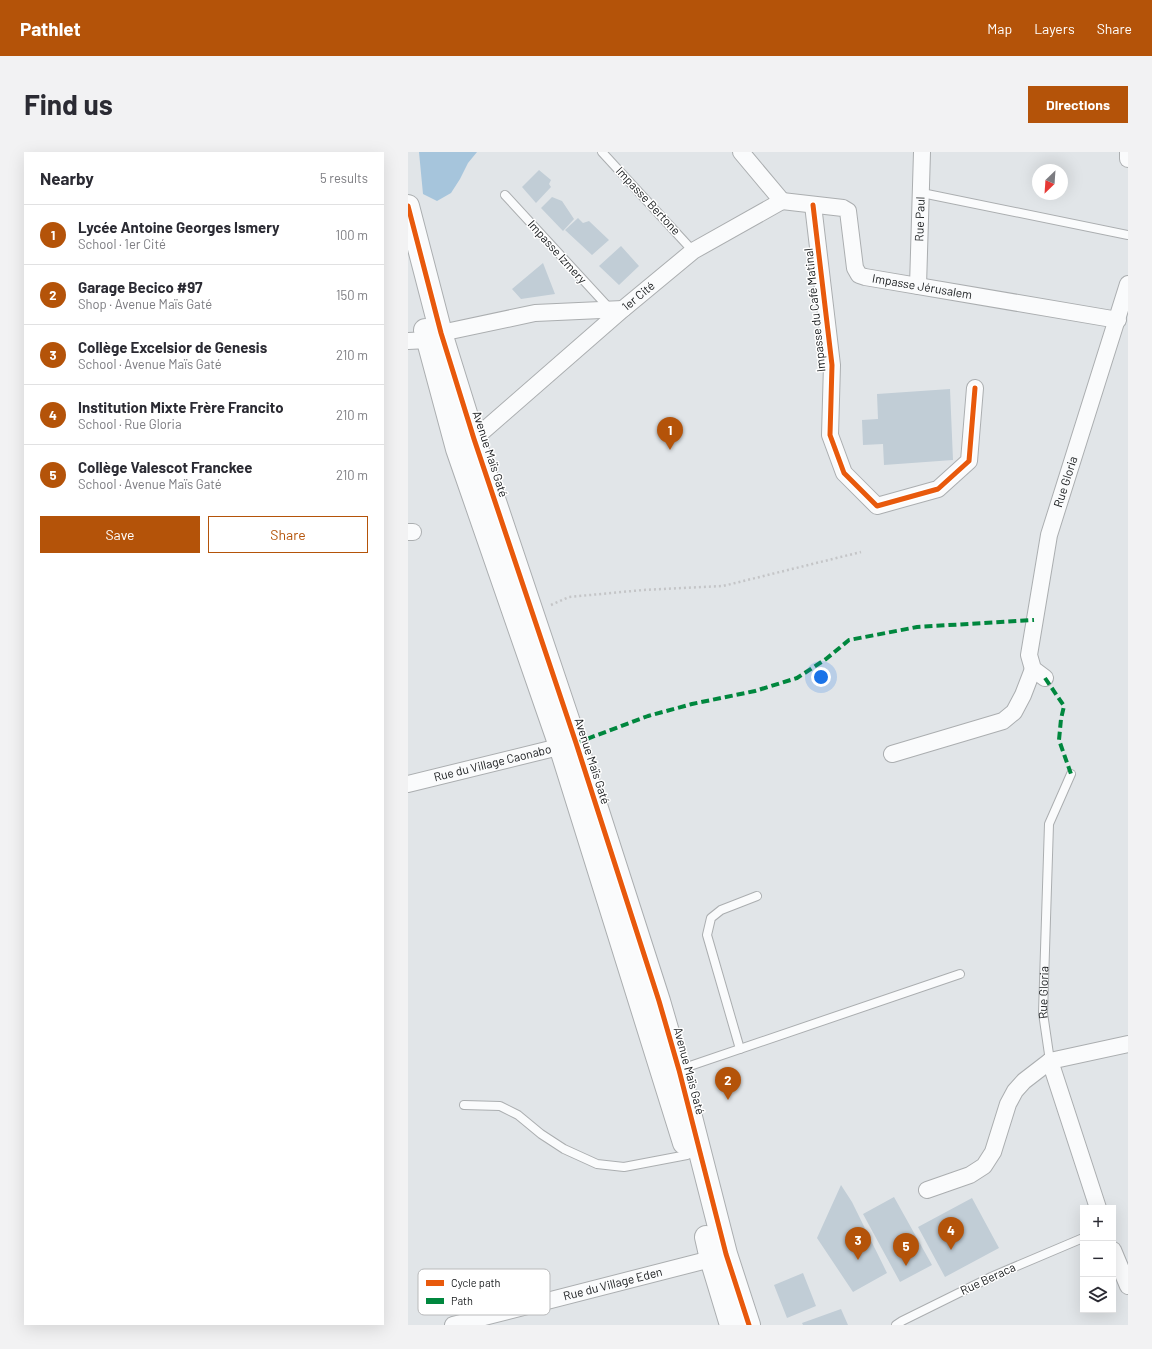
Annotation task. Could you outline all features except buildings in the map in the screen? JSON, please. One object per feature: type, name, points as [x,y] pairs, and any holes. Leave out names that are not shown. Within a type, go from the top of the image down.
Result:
[{"type":"street","points":[[741,152],[782,201]]},
{"type":"street","name":"Rue Paul","points":[[918,286],[922,152]]},
{"type":"street","points":[[1128,152],[1128,159]]},
{"type":"street","name":"1er Cité","points":[[465,444],[616,309],[693,251],[782,201]]},
{"type":"street","name":"Impasse Jérusalem","points":[[782,201],[842,208],[848,211],[855,268],[859,275],[1118,320]]},
{"type":"street","name":"Impasse du Café Matinal","points":[[814,205],[832,365],[830,435],[844,473],[877,506],[938,489],[968,461],[975,388]]},
{"type":"street","name":"Avenue Maïs Gaté","points":[[408,206],[426,338]]},
{"type":"street","name":"Avenue Maïs Gaté","points":[[408,267],[426,338],[465,444],[679,1070],[719,1256],[731,1325]]},
{"type":"street","name":"Rue Gloria","points":[[892,754],[1003,721],[1014,712],[1023,695],[1039,674],[1029,655],[1049,535],[1118,320],[1128,284]]},
{"type":"street","points":[[426,338],[535,313],[616,309]]},
{"type":"street","name":"Avenue Maïs Gaté","points":[[465,444],[532,614],[687,1155],[719,1256],[749,1325]]},
{"type":"street","name":"Rue du Village Caonabo","points":[[408,784],[568,744]]},
{"type":"street","points":[[927,1190],[970,1175],[984,1166],[992,1152],[1008,1104],[1015,1091],[1024,1081],[1050,1061],[1128,1044]]},
{"type":"street","name":"Rue Gloria","points":[[1050,1061],[1097,1205]]},
{"type":"street","name":"Rue du Village Eden","points":[[550,1300],[719,1256]]},
{"type":"street","points":[[1116,1257],[1128,1286]]},
{"type":"street","name":"Rue du Village Eden","points":[[453,1325],[492,1315]]},
{"type":"lane","name":"Impasse Bertone","points":[[602,152],[693,251]]},
{"type":"lane","points":[[922,192],[1128,235]]},
{"type":"lane","name":"Impasse Izmery","points":[[505,195],[616,309]]},
{"type":"lane","name":"Rue Gloria","points":[[1050,1061],[1043,1013],[1049,824],[1071,774]]},
{"type":"lane","points":[[740,1049],[707,935],[711,918],[721,910],[756,896]]},
{"type":"lane","points":[[679,1070],[960,974]]},
{"type":"lane","points":[[464,1105],[500,1106],[518,1115],[541,1134],[564,1149],[597,1164],[624,1167],[687,1155]]},
{"type":"lane","name":"Rue Beraca","points":[[896,1325],[990,1277],[1080,1239]]},
{"type":"path","points":[[532,614],[569,597],[643,590],[723,586],[861,552]]},
{"type":"shaded area","points":[[419,152],[477,152],[468,163],[451,193],[437,201],[423,194]]},
{"type":"marked path","points":[[576,743],[648,716],[692,704],[755,691],[797,678],[826,659],[849,640],[917,627],[1034,620]]},
{"type":"marked path","points":[[1045,678],[1064,706],[1059,740],[1071,774]]},
{"type":"cycle path","points":[[813,205],[832,365],[830,435],[844,473],[877,506],[938,489],[969,461],[975,388]]},
{"type":"cycle path","points":[[408,206],[441,333],[474,439],[576,743],[659,1001],[679,1070],[726,1254],[749,1325]]},
{"type":"place","name":"Lycée Antoine Georges Ismery","points":[[670,450]]},
{"type":"place","name":"Garage Becico #97","points":[[728,1100]]},
{"type":"place","name":"Institution Mixte Frère Francito","points":[[951,1250]]},
{"type":"place","name":"Collège Excelsior de Genesis","points":[[858,1260]]},
{"type":"place","name":"Collège Valescot Franckee","points":[[906,1266]]}]
